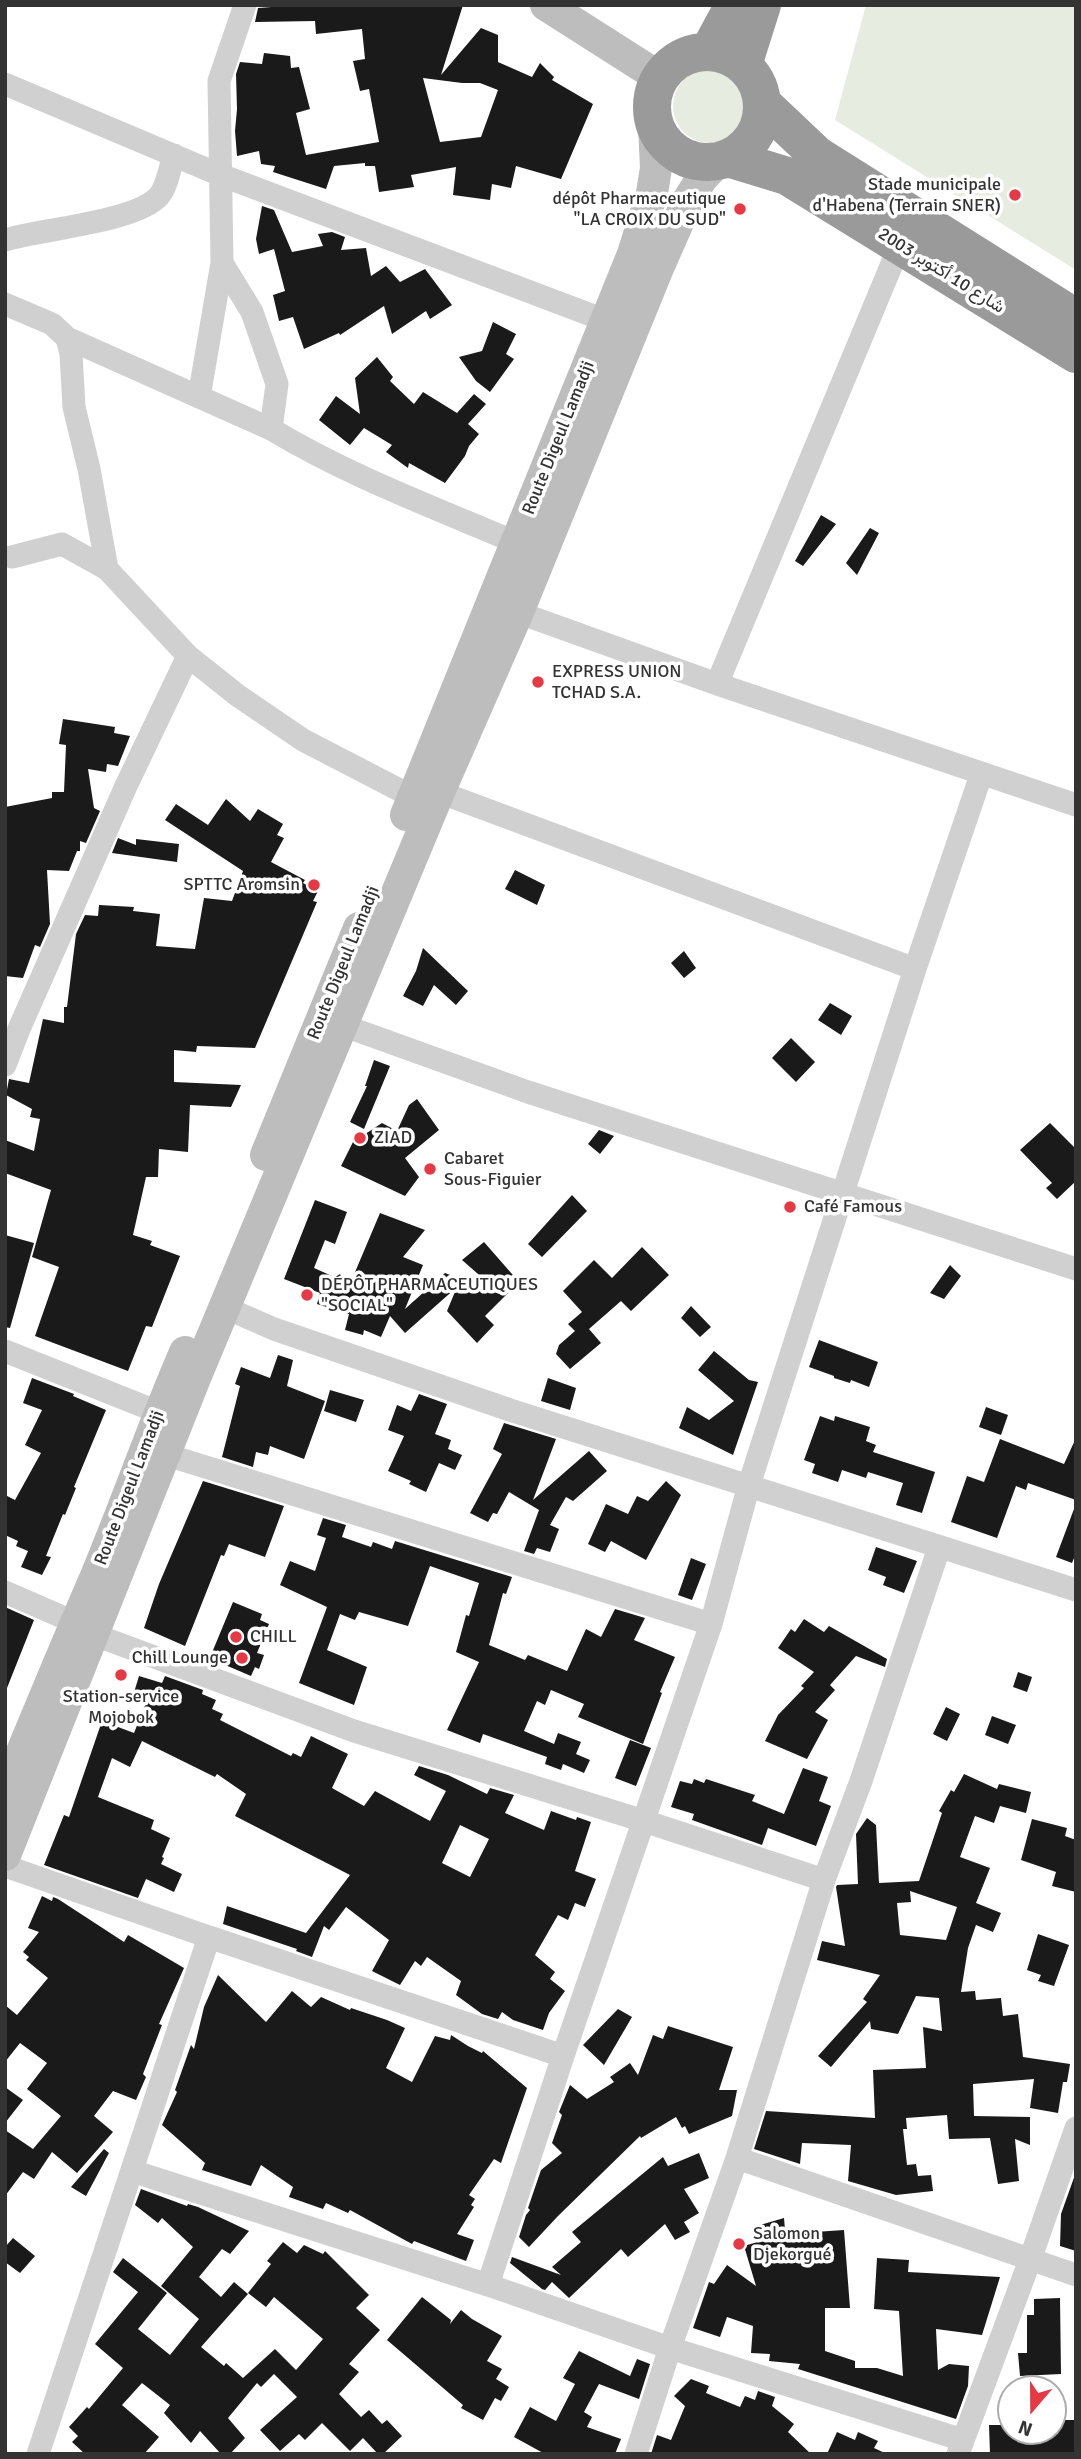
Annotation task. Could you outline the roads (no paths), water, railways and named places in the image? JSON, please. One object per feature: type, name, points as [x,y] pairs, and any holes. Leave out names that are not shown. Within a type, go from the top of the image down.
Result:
[{"type":"highway","points":[[726,58],[734,5]]},
{"type":"highway","points":[[726,58],[762,5]]},
{"type":"highway","points":[[690,54],[726,58],[756,82],[762,103],[761,120],[754,136],[743,149],[723,160],[702,162],[687,158],[673,151],[662,140],[654,126],[651,109],[653,92],[659,77],[672,62],[690,54]]},
{"type":"highway","name":"شارع 10 أكتوبر 2003","points":[[762,103],[817,155],[1076,318]]},
{"type":"highway","name":"شارع 10 أكتوبر 2003","points":[[723,160],[787,176],[1076,354]]},
{"type":"main road","points":[[546,5],[659,77]]},
{"type":"main road","name":"Route Digeul Lamadji","points":[[5,1793],[85,1628],[96,1575],[158,1412],[332,1022],[505,608],[515,542],[541,486],[607,321],[633,254],[652,193],[656,168],[654,126]]},
{"type":"main road","points":[[505,608],[672,235],[702,178],[723,160]]},
{"type":"main road","points":[[5,1855],[85,1628],[166,1455],[195,1378],[226,1308],[332,1022]]},
{"type":"street","points":[[199,397],[222,263],[218,174],[219,81],[246,5]]},
{"type":"street","points":[[5,84],[218,174],[607,321]]},
{"type":"street","points":[[5,240],[144,208],[161,194],[174,155]]},
{"type":"street","points":[[717,684],[899,247]]},
{"type":"street","points":[[222,263],[252,312],[277,384],[271,429]]},
{"type":"street","points":[[5,304],[52,324],[67,338],[271,429],[360,474],[515,542]]},
{"type":"street","points":[[67,338],[71,354],[74,407],[89,469],[107,569]]},
{"type":"street","points":[[8,561],[62,544],[107,569],[188,656],[237,695],[303,740],[426,794],[915,969]]},
{"type":"street","points":[[505,608],[717,684],[1076,805]]},
{"type":"street","points":[[5,1065],[121,798],[188,656]]},
{"type":"street","points":[[488,2285],[710,1624],[749,1485],[915,969],[981,775]]},
{"type":"street","points":[[332,1022],[528,1092],[1076,1269]]},
{"type":"street","points":[[226,1308],[274,1329],[510,1410],[1076,1590]]},
{"type":"street","points":[[5,1350],[158,1412]]},
{"type":"street","points":[[166,1455],[710,1624]]},
{"type":"street","points":[[636,2454],[737,2158],[824,1880],[861,1782],[939,1548]]},
{"type":"street","points":[[5,1592],[85,1628],[354,1731],[824,1880]]},
{"type":"street","points":[[5,1866],[563,2056]]},
{"type":"street","points":[[38,2454],[209,1937]]},
{"type":"street","points":[[132,2171],[488,2285],[960,2447],[1076,2128]]},
{"type":"street","points":[[737,2158],[1076,2276]]},
{"type":"place","name":"Stade municipale d'Habena (Terrain SNER)","points":[[1015,195]]},
{"type":"place","name":"dépôt Pharmaceutique \"LA CROIX DU SUD\"","points":[[740,209]]},
{"type":"place","name":"EXPRESS UNION TCHAD S.A.","points":[[538,682]]},
{"type":"place","name":"SPTTC Aromsin","points":[[314,885]]},
{"type":"place","name":"ZIAD","points":[[360,1138]]},
{"type":"place","name":"Cabaret Sous-Figuier","points":[[430,1169]]},
{"type":"place","name":"Café Famous","points":[[790,1207]]},
{"type":"place","name":"DÉPÔT PHARMACEUTIQUES \"SOCIAL\"","points":[[307,1295]]},
{"type":"place","name":"CHILL","points":[[236,1637]]},
{"type":"place","name":"Chill Lounge","points":[[242,1658]]},
{"type":"place","name":"Station-service Mojobok","points":[[121,1675]]},
{"type":"place","name":"Salomon Djekorgué","points":[[739,2244]]}]
